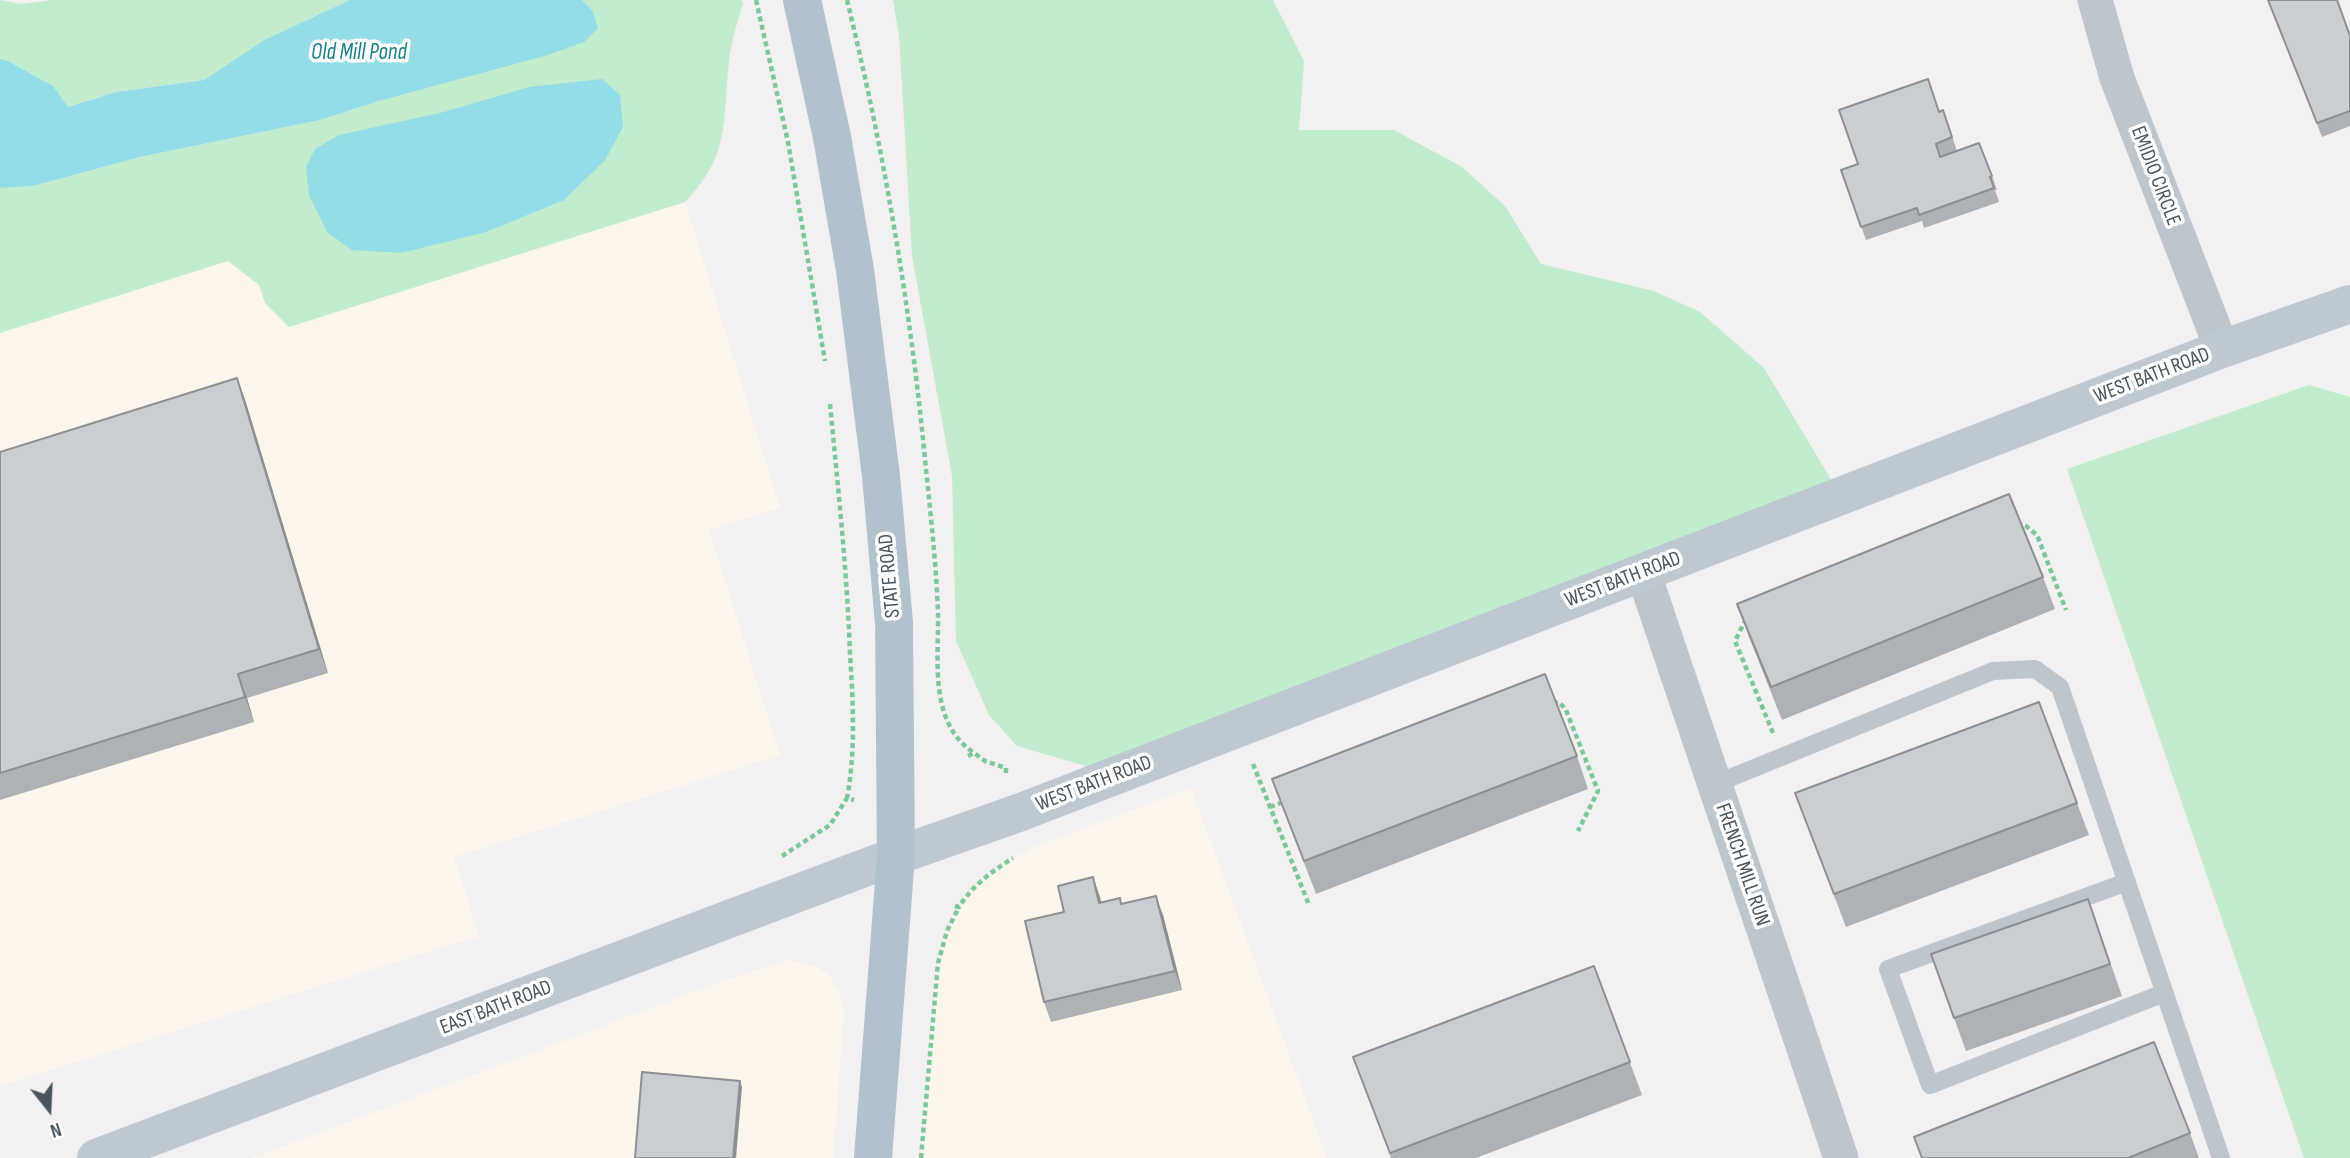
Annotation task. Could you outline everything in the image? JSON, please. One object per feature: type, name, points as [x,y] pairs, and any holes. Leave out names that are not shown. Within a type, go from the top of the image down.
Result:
[{"type":"main road","name":"STATE ROAD","points":[[802,0],[832,137],[855,270],[881,475],[894,623],[896,856],[873,1158]]},
{"type":"street","name":"EMIDIO CIRCLE","points":[[2095,0],[2117,78],[2222,349]]},
{"type":"street","name":"WEST BATH ROAD","points":[[896,856],[1021,812],[2222,349],[2350,304]]},
{"type":"street","name":"FRENCH MILL RUN","points":[[1643,572],[1842,1158]]},
{"type":"street","name":"EAST BATH ROAD","points":[[96,1158],[896,856]]},
{"type":"lane","points":[[1715,784],[1993,671],[2035,669],[2060,687],[2221,1158]]},
{"type":"lane","points":[[2127,882],[1888,969],[1930,1084],[2164,993]]},
{"type":"path","points":[[756,0],[788,142],[825,362]]},
{"type":"path","points":[[771,862],[830,825],[848,797],[853,767],[853,712],[843,531],[830,400]]},
{"type":"path","points":[[2009,521],[2026,526],[2038,535],[2066,610]]},
{"type":"path","points":[[1757,617],[1745,621],[1735,640],[1782,756]]},
{"type":"path","points":[[1547,704],[1559,702],[1566,710],[1598,791],[1578,831]]},
{"type":"path","points":[[968,756],[974,753],[985,761],[1006,768],[1006,774]]},
{"type":"path","points":[[1253,764],[1309,905]]},
{"type":"path","points":[[848,797],[854,800]]},
{"type":"path","points":[[1270,807],[1295,797]]},
{"type":"path","points":[[921,1158],[938,963],[947,931],[957,906],[968,893],[993,871],[1015,857]]},
{"type":"shaded area","points":[[685,202],[780,508],[709,530],[780,755],[454,857],[479,936],[0,1086],[0,333],[265,249],[289,326]]},
{"type":"shaded area","points":[[1191,788],[1327,1158],[921,1158],[938,963],[947,931],[968,893],[993,871],[1034,847]]},
{"type":"shaded area","points":[[788,960],[818,967],[830,977],[839,992],[844,1013],[833,1158],[252,1158],[723,981]]},
{"type":"green space","points":[[0,0],[21,4],[53,0],[350,0],[264,40],[204,80],[116,92],[67,107],[53,86],[0,59]]},
{"type":"green space","points":[[582,0],[741,0],[743,4],[731,47],[722,137],[710,168],[685,202],[289,327],[265,303],[259,285],[228,261],[0,333],[0,188],[33,186],[140,157],[320,120],[382,100],[592,10]]},
{"type":"green space","points":[[893,0],[1273,0],[1304,61],[1299,130],[1394,130],[1462,167],[1505,206],[1541,264],[1654,291],[1700,312],[1764,368],[1841,496],[1117,775],[1017,746],[989,715],[956,641],[952,476],[912,256],[899,36]]},
{"type":"green space","points":[[2309,385],[2350,397],[2350,1158],[2304,1158],[2067,469]]},
{"type":"water","name":"Old Mill Pond","points":[[350,0],[582,0],[592,10],[598,28],[584,42],[548,55],[382,100],[320,120],[140,157],[33,186],[0,188],[0,59],[53,86],[68,107],[116,92],[204,80],[264,40]]},
{"type":"water","points":[[602,79],[620,95],[623,127],[605,160],[564,200],[486,232],[401,253],[352,250],[327,232],[309,195],[306,167],[315,149],[339,135],[444,112],[529,87]]},
{"type":"building","points":[[2268,0],[2337,0],[2350,36],[2350,111],[2317,123]]},
{"type":"building","points":[[1928,79],[1939,112],[1943,110],[1952,137],[1936,144],[1940,157],[1979,143],[1994,188],[1919,215],[1917,208],[1861,227],[1841,170],[1858,164],[1839,110]]},
{"type":"building","points":[[237,378],[319,649],[238,674],[245,697],[0,773],[0,452]]},
{"type":"building","points":[[2009,494],[2043,577],[1771,687],[1737,604]]},
{"type":"building","points":[[1545,674],[1577,756],[1304,861],[1272,779]]},
{"type":"building","points":[[2039,702],[2077,803],[1834,894],[1795,793]]},
{"type":"building","points":[[1093,877],[1099,903],[1120,898],[1121,904],[1156,896],[1175,971],[1044,1002],[1025,921],[1064,912],[1058,886]]},
{"type":"building","points":[[2088,899],[2110,964],[1954,1018],[1931,954]]},
{"type":"building","points":[[1594,966],[1630,1062],[1390,1153],[1353,1057]]},
{"type":"building","points":[[2154,1042],[2190,1133],[2128,1158],[1922,1158],[1914,1137]]},
{"type":"building","points":[[642,1072],[740,1081],[733,1158],[635,1158]]}]
